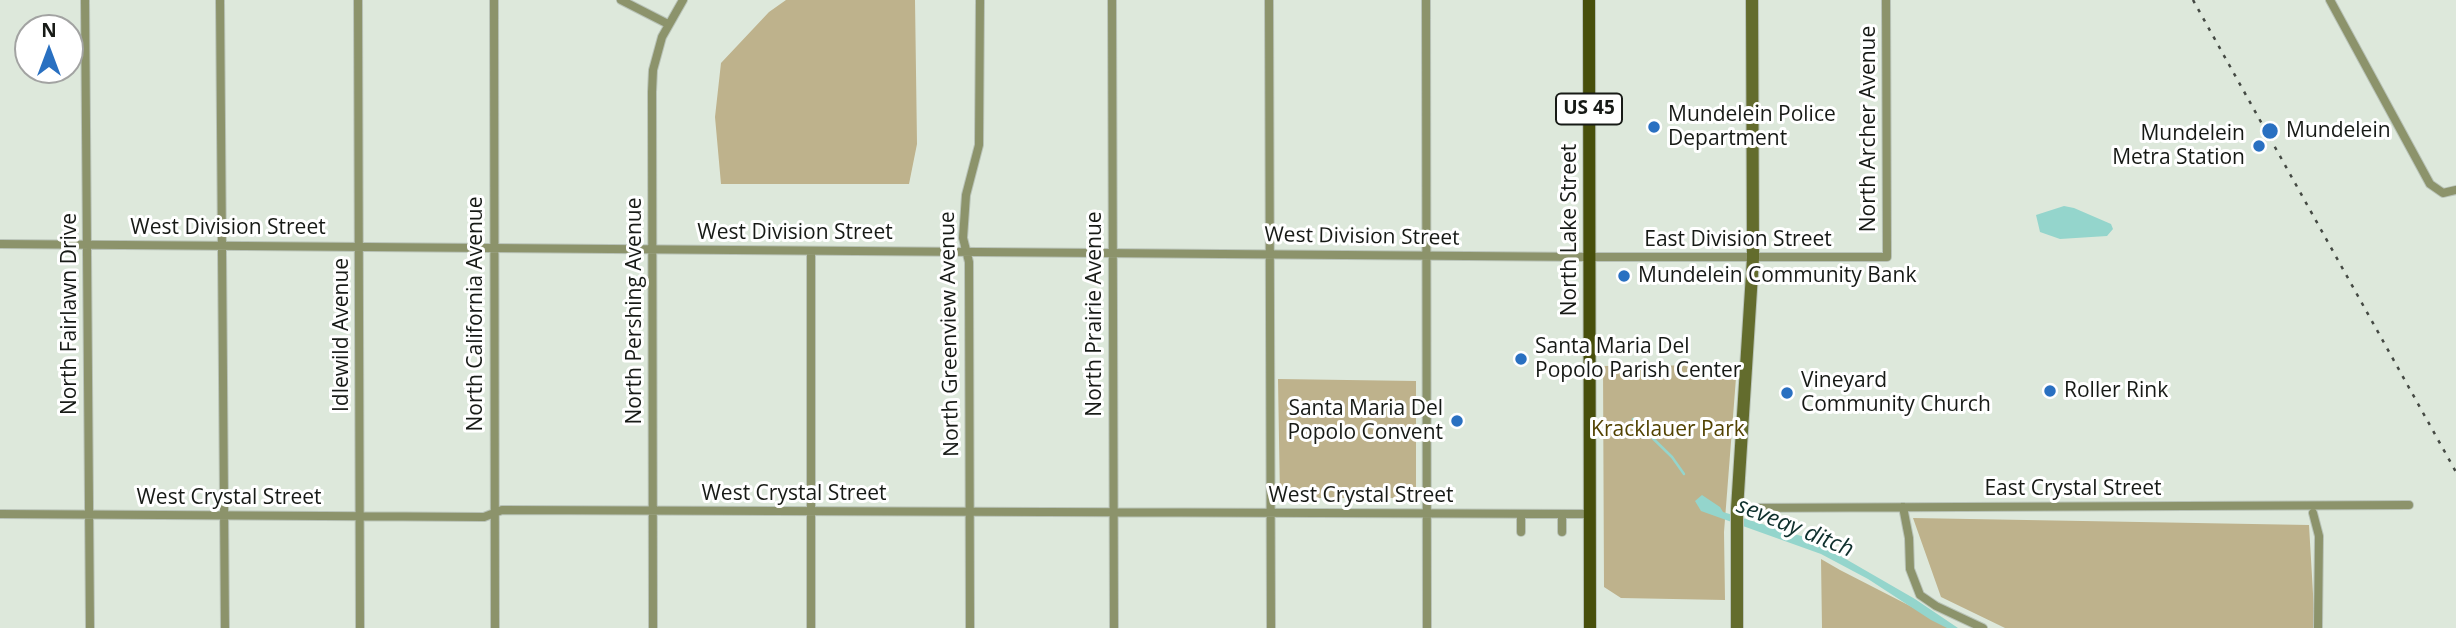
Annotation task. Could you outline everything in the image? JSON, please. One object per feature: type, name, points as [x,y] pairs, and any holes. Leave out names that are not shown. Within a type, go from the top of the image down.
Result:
[{"type":"main road","name":"North Lake Street","points":[[1589,0],[1590,628]]},
{"type":"street","name":"North Fairlawn Drive","points":[[85,0],[90,628]]},
{"type":"street","points":[[220,0],[225,628]]},
{"type":"street","name":"Idlewild Avenue","points":[[358,0],[360,628]]},
{"type":"street","name":"North California Avenue","points":[[494,0],[495,628]]},
{"type":"street","points":[[621,0],[668,24]]},
{"type":"street","name":"North Pershing Avenue","points":[[653,628],[653,70],[662,37],[683,0]]},
{"type":"street","name":"North Greenview Avenue","points":[[970,628],[969,262],[963,238],[966,194],[979,145],[980,0]]},
{"type":"street","name":"North Prairie Avenue","points":[[1112,0],[1114,628]]},
{"type":"street","points":[[1269,0],[1271,628]]},
{"type":"street","points":[[1426,0],[1427,628]]},
{"type":"street","points":[[1737,628],[1737,508],[1752,258],[1752,0]]},
{"type":"street","name":"North Archer Avenue","points":[[1886,0],[1886,257]]},
{"type":"street","points":[[2330,0],[2430,184],[2437,190],[2451,191]]},
{"type":"street","name":"West Division Street","points":[[0,244],[1590,257]]},
{"type":"street","points":[[811,251],[811,628]]},
{"type":"street","name":"East Division Street","points":[[1590,257],[1886,257]]},
{"type":"street","name":"East Crystal Street","points":[[1737,508],[2409,505]]},
{"type":"street","points":[[1903,507],[1909,538],[1910,569],[1920,595],[1936,606],[1983,628]]},
{"type":"street","name":"West Crystal Street","points":[[0,514],[484,517],[502,510],[1590,514]]},
{"type":"street","points":[[2313,513],[2319,536],[2318,628]]},
{"type":"street","points":[[1521,514],[1521,532]]},
{"type":"street","points":[[1562,514],[1562,532]]},
{"type":"green space","points":[[786,0],[915,0],[917,144],[909,184],[721,184],[715,117],[721,63],[769,12]]},
{"type":"green space","name":"Kracklauer Park","points":[[1737,365],[1724,532],[1725,600],[1621,598],[1604,587],[1603,366]]},
{"type":"green space","points":[[1278,379],[1416,381],[1416,498],[1280,498]]},
{"type":"green space","points":[[1913,518],[2309,525],[2315,628],[2005,628],[1941,597]]},
{"type":"green space","points":[[1821,559],[1840,570],[1953,628],[1822,628]]},
{"type":"water","points":[[2064,206],[2111,224],[2113,229],[2107,236],[2060,239],[2040,232],[2036,215]]},
{"type":"water","points":[[1702,495],[1723,512],[1811,539],[1915,599],[1958,628],[1947,628],[1931,620],[1868,579],[1821,554],[1701,511],[1695,501]]},
{"type":"waterway","points":[[1633,419],[1672,457],[1684,474]]},
{"type":"railway","points":[[2193,0],[2456,472]]},
{"type":"place","name":"Mundelein Police Department","points":[[1654,127]]},
{"type":"place","name":"Mundelein","points":[[2270,131]]},
{"type":"place","name":"Mundelein Metra Station","points":[[2259,146]]},
{"type":"place","name":"Mundelein Community Bank","points":[[1624,276]]},
{"type":"place","name":"Santa Maria Del Popolo Parish Center","points":[[1521,359]]},
{"type":"place","name":"Roller Rink","points":[[2050,391]]},
{"type":"place","name":"Vineyard Community Church","points":[[1787,393]]},
{"type":"place","name":"Santa Maria Del Popolo Convent","points":[[1457,421]]},
{"type":"water label","name":"seveay ditch","points":[[1795,528]]}]
